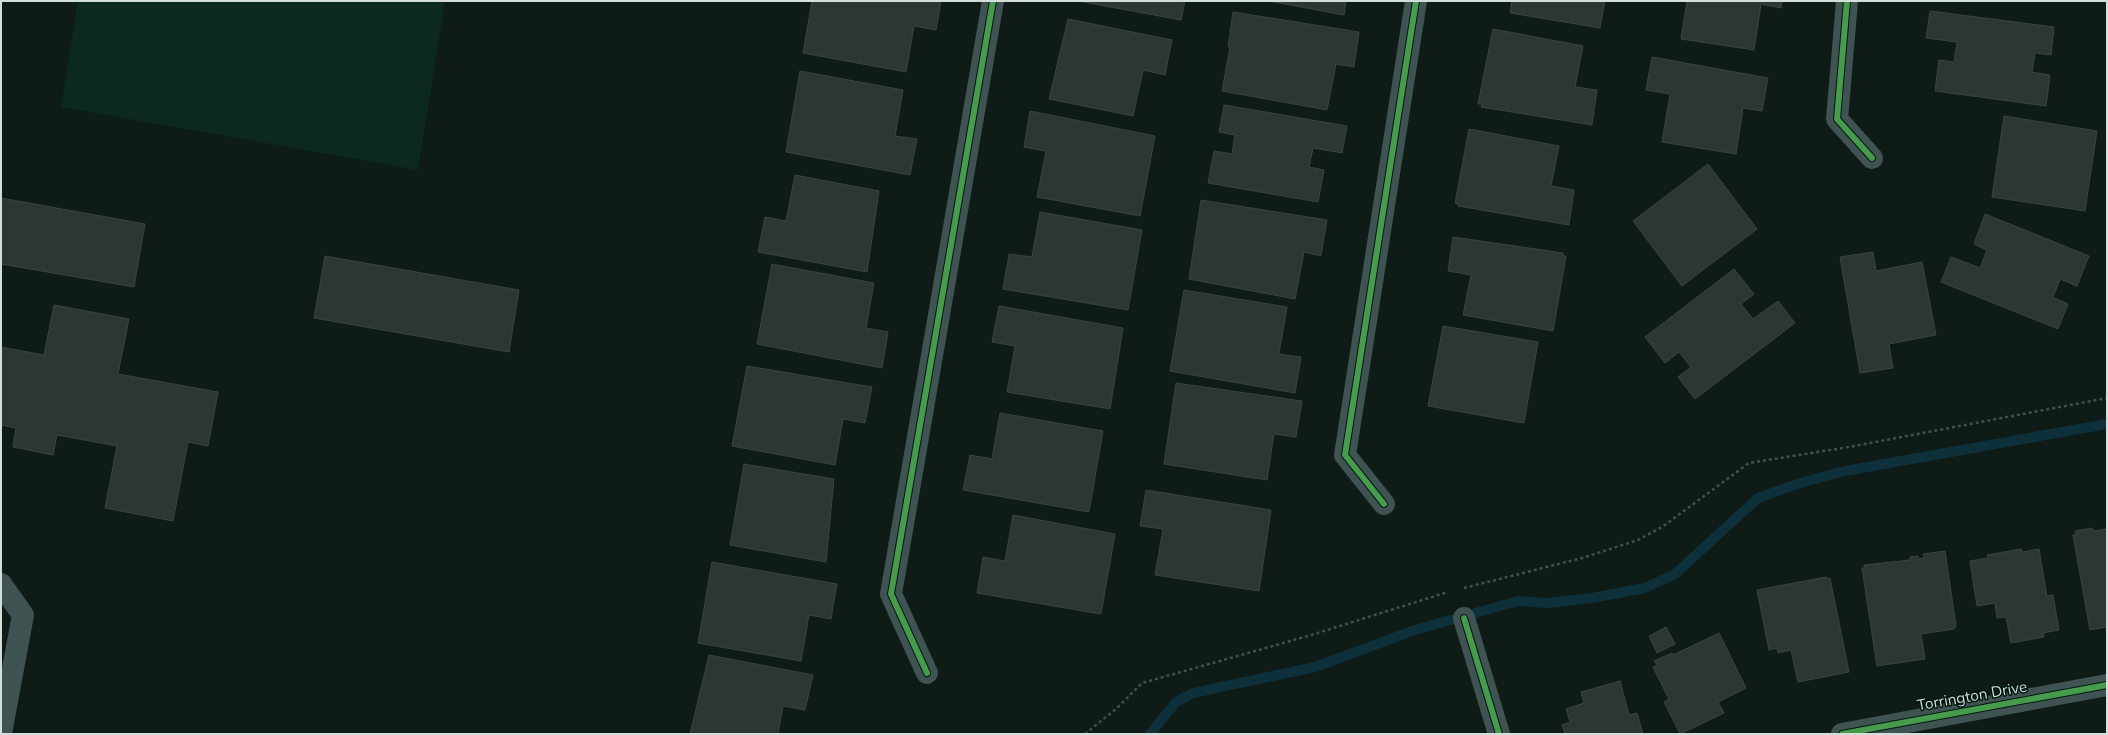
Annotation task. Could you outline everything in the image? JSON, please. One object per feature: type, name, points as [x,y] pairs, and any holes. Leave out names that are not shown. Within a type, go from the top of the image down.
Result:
[{"type":"street","points":[[927,673],[891,594],[993,1]]},
{"type":"street","points":[[1384,504],[1345,455],[1416,1]]},
{"type":"street","points":[[1847,1],[1837,118],[1872,158]]},
{"type":"street","points":[[1,584],[23,615],[7,664],[1,733]]},
{"type":"street","points":[[1464,618],[1499,734]]},
{"type":"street","name":"Torrington Drive","points":[[1842,734],[2107,685]]},
{"type":"path","points":[[1462,588],[1582,558],[1638,540],[1662,527],[1749,463],[1850,447],[2107,398]]},
{"type":"path","points":[[1085,734],[1117,708],[1142,683],[1308,636],[1454,590]]},
{"type":"shaded area","points":[[78,1],[445,1],[418,170],[61,107]]},
{"type":"building","points":[[812,1],[941,1],[936,30],[914,26],[906,72],[803,53]]},
{"type":"building","points":[[1078,1],[1185,1],[1181,20]]},
{"type":"building","points":[[1269,1],[1346,1],[1344,15]]},
{"type":"building","points":[[1512,1],[1605,1],[1600,28],[1510,13]]},
{"type":"building","points":[[1687,1],[1782,1],[1781,8],[1761,4],[1754,50],[1681,39]]},
{"type":"building","points":[[1930,11],[2054,27],[2051,55],[2035,53],[2032,72],[2050,75],[2046,106],[1935,91],[1939,60],[1954,62],[1957,42],[1926,38]]},
{"type":"building","points":[[1233,12],[1359,32],[1354,67],[1336,64],[1327,110],[1222,91],[1230,47],[1228,47]]},
{"type":"building","points":[[1068,19],[1172,40],[1165,75],[1143,70],[1133,116],[1049,99]]},
{"type":"building","points":[[1493,29],[1583,46],[1575,87],[1597,90],[1592,125],[1481,107],[1482,104],[1478,104]]},
{"type":"building","points":[[1652,57],[1768,78],[1762,111],[1743,108],[1736,154],[1662,142],[1670,94],[1646,90]]},
{"type":"building","points":[[800,71],[903,90],[895,136],[917,139],[910,175],[786,152]]},
{"type":"building","points":[[1224,105],[1347,126],[1342,153],[1313,148],[1309,167],[1324,170],[1318,202],[1208,183],[1214,151],[1232,154],[1235,135],[1219,132]]},
{"type":"building","points":[[1030,111],[1155,136],[1140,216],[1037,197],[1046,151],[1024,147]]},
{"type":"building","points":[[2004,116],[2097,131],[2085,211],[1992,197]]},
{"type":"building","points":[[1469,129],[1559,146],[1551,186],[1574,190],[1569,225],[1458,206],[1458,204],[1455,203]]},
{"type":"building","points":[[1708,164],[1757,229],[1682,286],[1633,221]]},
{"type":"building","points":[[795,175],[879,191],[867,272],[758,252],[765,217],[786,221]]},
{"type":"building","points":[[1,198],[145,224],[134,287],[1,264]]},
{"type":"building","points":[[1201,200],[1327,220],[1321,256],[1304,252],[1295,299],[1189,279]]},
{"type":"building","points":[[1040,212],[1142,230],[1128,310],[1003,289],[1009,254],[1032,257]]},
{"type":"building","points":[[1985,214],[2089,256],[2077,286],[2060,279],[2053,297],[2068,304],[2058,329],[1941,282],[1951,257],[1980,268],[1987,250],[1974,244]]},
{"type":"building","points":[[1453,237],[1563,253],[1563,256],[1566,256],[1553,331],[1463,315],[1471,275],[1448,271]]},
{"type":"building","points":[[1873,252],[1876,271],[1922,262],[1936,335],[1889,344],[1893,368],[1860,373],[1840,257]]},
{"type":"building","points":[[325,256],[519,290],[509,352],[314,318]]},
{"type":"building","points":[[772,264],[874,283],[866,328],[888,332],[882,368],[757,344]]},
{"type":"building","points":[[1734,269],[1754,294],[1741,304],[1753,319],[1778,301],[1795,323],[1695,399],[1678,377],[1691,367],[1679,352],[1665,363],[1645,337]]},
{"type":"building","points":[[1184,290],[1287,307],[1279,354],[1301,357],[1295,393],[1170,371]]},
{"type":"building","points":[[54,305],[129,319],[118,374],[218,392],[208,446],[188,442],[173,521],[105,508],[117,446],[57,435],[53,455],[13,447],[16,428],[1,425],[1,347],[44,355]]},
{"type":"building","points":[[999,306],[1123,328],[1110,409],[1007,392],[1015,346],[992,342]]},
{"type":"building","points":[[1443,326],[1538,342],[1524,423],[1428,406]]},
{"type":"building","points":[[747,366],[872,387],[865,423],[843,419],[835,465],[732,446]]},
{"type":"building","points":[[1176,383],[1302,401],[1296,437],[1274,434],[1267,480],[1164,464]]},
{"type":"building","points":[[1000,413],[1103,431],[1089,512],[963,490],[970,455],[992,459]]},
{"type":"building","points":[[744,464],[834,479],[826,562],[730,545]]},
{"type":"building","points":[[1146,490],[1271,510],[1259,591],[1155,575],[1163,529],[1140,526]]},
{"type":"building","points":[[1013,515],[1115,534],[1101,614],[977,593],[983,557],[1005,561]]},
{"type":"building","points":[[2092,528],[2093,531],[2107,529],[2107,627],[2090,630],[2073,535],[2077,535],[2075,531]]},
{"type":"building","points":[[2021,549],[2022,552],[2039,549],[2047,596],[2053,595],[2059,630],[2043,633],[2044,637],[2011,643],[2006,617],[1997,618],[1995,603],[1977,606],[1970,561],[1988,558],[1987,555]]},
{"type":"building","points":[[1945,551],[1956,626],[1954,629],[1921,634],[1925,659],[1877,666],[1862,568],[1865,568],[1864,565],[1910,560],[1910,557],[1918,556],[1918,559],[1924,558],[1923,554]]},
{"type":"building","points":[[712,562],[837,584],[831,619],[809,615],[801,661],[698,643]]},
{"type":"building","points":[[1826,577],[1827,579],[1830,578],[1849,672],[1798,682],[1791,650],[1778,653],[1777,648],[1769,650],[1757,590]]},
{"type":"building","points":[[1666,627],[1675,644],[1657,653],[1649,636]]},
{"type":"building","points":[[1719,633],[1746,688],[1718,702],[1724,713],[1680,734],[1664,702],[1669,699],[1653,667],[1657,665],[1654,661],[1672,653],[1673,655]]},
{"type":"building","points":[[709,655],[813,675],[805,710],[783,706],[778,734],[690,734]]},
{"type":"building","points":[[1620,681],[1629,715],[1637,713],[1643,734],[1565,734],[1562,725],[1570,722],[1566,709],[1584,703],[1581,692]]},
{"type":"waterway","points":[[1150,734],[1176,702],[1193,693],[1315,667],[1415,630],[1518,601],[1548,603],[1592,598],[1645,588],[1675,574],[1758,498],[1800,483],[1845,471],[2107,424]]},
{"type":"cycle path","points":[[927,673],[891,594],[993,1]]},
{"type":"cycle path","points":[[1384,504],[1345,455],[1416,1]]},
{"type":"cycle path","points":[[1847,1],[1837,119],[1872,158]]},
{"type":"cycle path","points":[[1464,618],[1499,734]]},
{"type":"cycle path","points":[[1842,734],[2107,685]]}]
